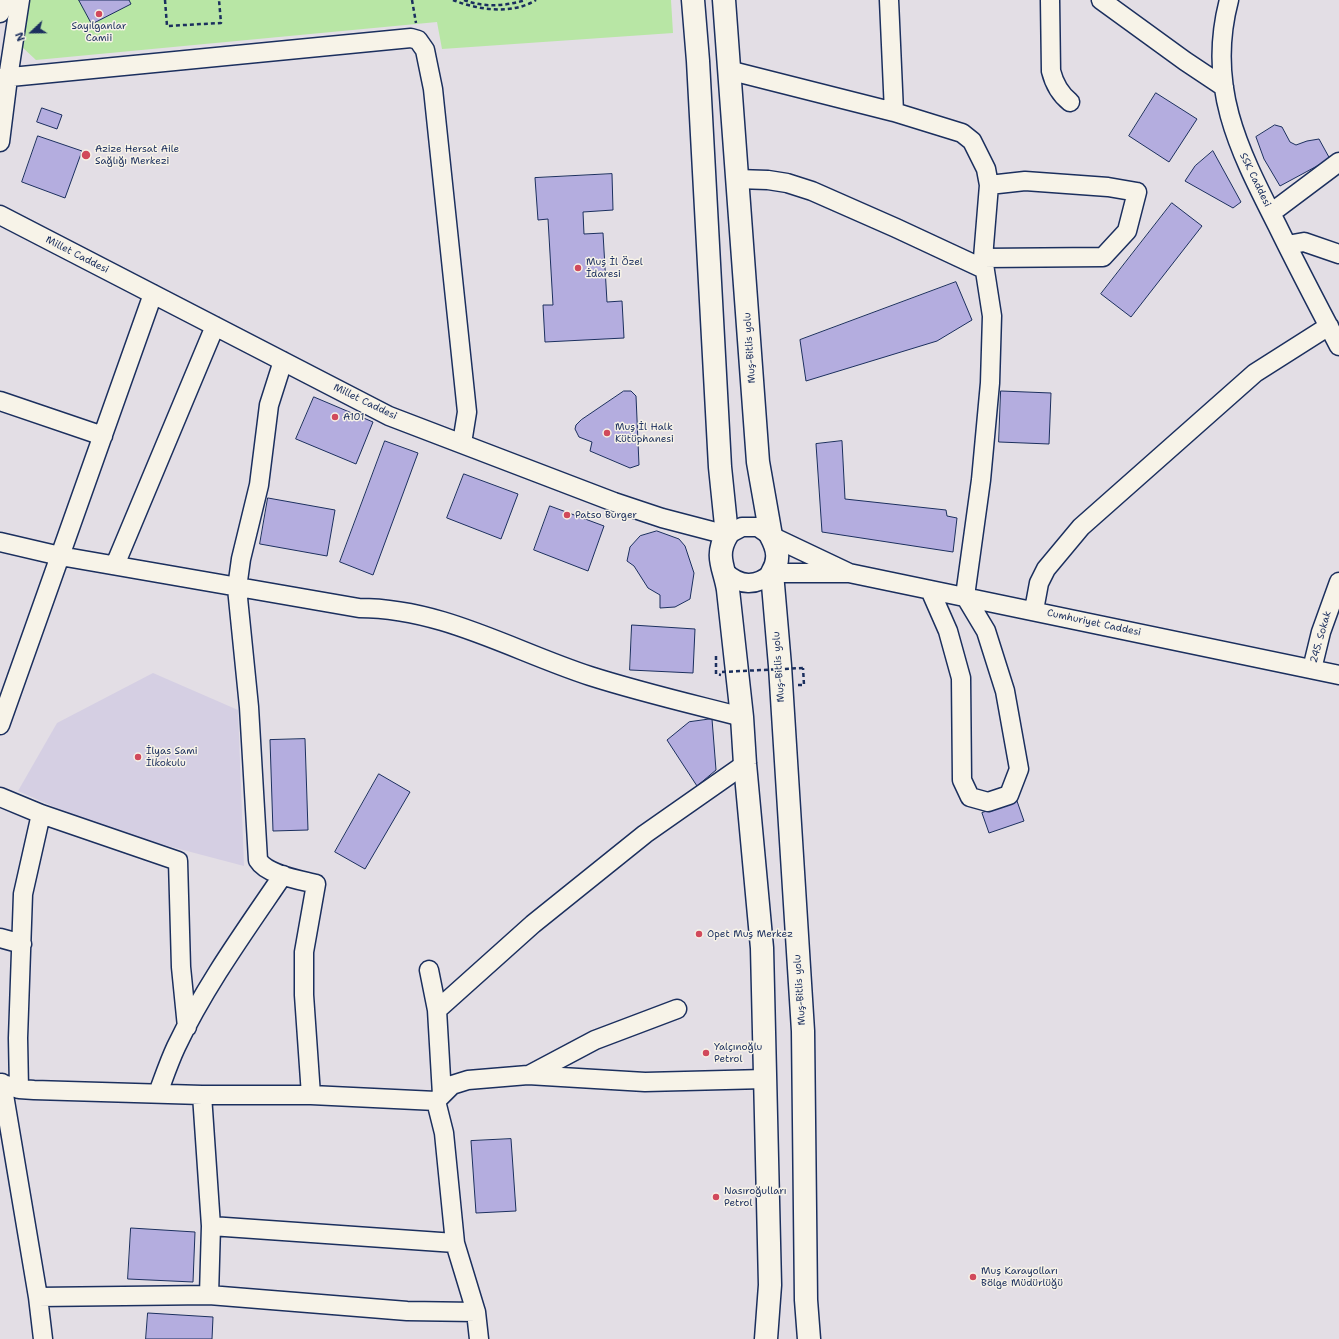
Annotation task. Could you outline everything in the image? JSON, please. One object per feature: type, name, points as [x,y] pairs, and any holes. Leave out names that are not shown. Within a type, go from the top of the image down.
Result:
[{"type":"highway","points":[[693,0],[698,61],[719,459],[727,535],[722,543],[720,559],[725,572],[742,717],[762,948],[770,1285],[766,1339]]},
{"type":"highway","name":"Muş-Bitlis yolu","points":[[724,0],[758,462],[771,536],[776,545],[778,554],[777,562],[772,573],[780,666],[803,1030],[806,1300],[809,1339]]},
{"type":"street","points":[[0,13],[2,0]]},
{"type":"street","points":[[0,142],[4,78],[20,0]]},
{"type":"street","points":[[889,0],[894,112]]},
{"type":"street","points":[[1050,0],[1051,71],[1054,81],[1063,97],[1070,102]]},
{"type":"street","points":[[1101,0],[1185,61],[1224,87]]},
{"type":"street","name":"SSK Caddesi","points":[[1229,0],[1222,32],[1224,87],[1225,101],[1234,133],[1248,169],[1339,346]]},
{"type":"street","points":[[4,78],[411,38],[418,40],[425,50],[434,104],[467,412],[462,443]]},
{"type":"street","points":[[728,70],[894,112],[962,133],[972,141],[986,169],[989,185],[984,264],[992,316],[990,383],[981,480],[965,596],[986,632],[1005,691],[1019,769],[1009,795],[988,802],[970,797],[962,780],[961,678],[948,631],[930,590]]},
{"type":"street","points":[[1271,213],[1339,162]]},
{"type":"street","points":[[737,179],[768,180],[787,183],[812,191],[984,264],[1103,257],[1127,231],[1137,192],[1108,187],[1025,181],[989,185]]},
{"type":"street","name":"Millet Caddesi","points":[[0,215],[389,416],[614,502],[662,518],[727,535]]},
{"type":"street","points":[[1287,245],[1304,242],[1339,254]]},
{"type":"street","points":[[2,716],[153,294]]},
{"type":"street","points":[[115,565],[215,326]]},
{"type":"street","points":[[1034,610],[1039,583],[1046,569],[1081,527],[1255,373],[1329,326]]},
{"type":"street","points":[[283,361],[269,406],[259,485],[241,559],[237,588],[249,707],[258,860],[266,868],[283,875],[316,884],[304,952],[304,995],[311,1095]]},
{"type":"street","points":[[0,401],[103,436]]},
{"type":"street","name":"Cumhuriyet Caddesi","points":[[727,535],[742,527],[750,526],[765,531],[771,536],[849,572],[1339,675]]},
{"type":"street","points":[[0,542],[60,556],[237,588],[358,608],[396,610],[447,622],[590,676],[742,717]]},
{"type":"street","name":"Cumhuriyet Caddesi","points":[[725,572],[732,579],[741,583],[751,584],[764,579],[772,573],[849,572]]},
{"type":"street","name":"245. Sokak","points":[[1312,669],[1321,632],[1339,582]]},
{"type":"street","points":[[437,1010],[533,924],[645,834],[745,764]]},
{"type":"street","points":[[0,796],[40,814],[178,861],[181,967],[187,1027]]},
{"type":"street","points":[[19,1089],[18,1038],[23,894],[40,814]]},
{"type":"street","points":[[158,1093],[176,1047],[187,1027],[232,950],[283,875]]},
{"type":"street","points":[[0,938],[22,944]]},
{"type":"street","points":[[430,970],[437,1010],[439,1098],[455,1243],[476,1312],[480,1339]]},
{"type":"street","points":[[528,1075],[595,1040],[677,1009]]},
{"type":"street","points":[[43,1339],[38,1297],[1,1083],[19,1089],[202,1095],[311,1095],[439,1098],[452,1085],[468,1080],[528,1075],[645,1082],[765,1079]]},
{"type":"street","points":[[202,1095],[212,1226],[209,1295]]},
{"type":"street","points":[[212,1226],[455,1243]]},
{"type":"street","points":[[38,1297],[209,1295],[407,1311],[476,1312]]},
{"type":"path","points":[[165,0],[167,26],[221,23],[218,0]]},
{"type":"path","points":[[412,0],[418,40]]},
{"type":"path","points":[[453,0],[471,7],[490,9],[512,8],[536,0]]},
{"type":"path","points":[[464,0],[492,6],[512,4],[526,0]]},
{"type":"path","points":[[722,672],[803,668],[804,685]]},
{"type":"shaded area","name":"İlyas Sami İlkokulu","points":[[153,673],[238,710],[244,866],[149,841],[68,813],[18,791],[57,723]]},
{"type":"green space","points":[[28,0],[671,0],[673,33],[442,49],[437,22],[36,60],[21,46]]},
{"type":"building","name":"Sayılganlar Camii","points":[[79,0],[129,0],[131,4],[92,24]]},
{"type":"building","points":[[1156,93],[1197,119],[1169,162],[1129,136]]},
{"type":"building","points":[[42,108],[62,115],[57,129],[37,122]]},
{"type":"building","points":[[1275,125],[1282,127],[1290,142],[1296,145],[1319,139],[1330,159],[1280,186],[1264,159],[1256,137]]},
{"type":"building","points":[[38,136],[82,151],[65,198],[22,182]]},
{"type":"building","points":[[1213,151],[1241,202],[1233,208],[1185,181],[1195,166]]},
{"type":"building","name":"Muş İl Özel İdaresi","points":[[612,174],[613,210],[583,212],[584,234],[603,233],[607,302],[622,301],[624,338],[545,342],[543,305],[553,305],[548,219],[538,220],[535,178]]},
{"type":"building","points":[[1172,203],[1202,226],[1131,317],[1101,294]]},
{"type":"building","points":[[956,282],[972,320],[937,341],[806,381],[800,340]]},
{"type":"building","name":"Muş İl Halk Kütüphanesi","points":[[624,391],[631,391],[636,396],[639,465],[630,468],[590,451],[592,442],[579,437],[575,429],[576,425],[581,420]]},
{"type":"building","points":[[1001,391],[1051,393],[1049,444],[999,442]]},
{"type":"building","points":[[314,397],[373,422],[356,464],[296,439]]},
{"type":"building","points":[[385,441],[418,453],[373,575],[340,562]]},
{"type":"building","points":[[842,441],[845,499],[946,510],[947,516],[957,518],[953,552],[822,532],[816,444]]},
{"type":"building","points":[[464,474],[518,494],[501,539],[447,518]]},
{"type":"building","points":[[268,498],[335,510],[327,556],[260,544]]},
{"type":"building","points":[[550,506],[604,526],[588,571],[534,550]]},
{"type":"building","points":[[657,531],[679,539],[685,546],[694,573],[690,599],[675,607],[660,608],[660,595],[648,588],[634,566],[627,561],[630,547],[640,536]]},
{"type":"building","points":[[632,625],[695,629],[693,673],[630,670]]},
{"type":"building","points":[[712,719],[716,770],[697,786],[667,740],[689,722]]},
{"type":"building","points":[[305,739],[308,830],[273,831],[270,740]]},
{"type":"building","points":[[379,774],[410,792],[365,869],[335,852]]},
{"type":"building","points":[[1017,801],[1024,821],[989,833],[982,813]]},
{"type":"building","points":[[511,1139],[516,1211],[476,1213],[471,1141]]},
{"type":"building","points":[[131,1228],[195,1232],[193,1282],[128,1279]]},
{"type":"building","points":[[148,1313],[213,1317],[212,1339],[146,1339]]},
{"type":"place","name":"Sayılganlar Camii","points":[[99,14]]},
{"type":"place","name":"Azize Hersat Aile Sağlığı Merkezi","points":[[86,155]]},
{"type":"place","name":"Muş İl Özel İdaresi","points":[[578,268]]},
{"type":"place","name":"A101","points":[[335,417]]},
{"type":"place","name":"Muş İl Halk Kütüphanesi","points":[[607,433]]},
{"type":"place","name":"Patso Burger","points":[[567,515]]},
{"type":"place","name":"İlyas Sami İlkokulu","points":[[138,757]]},
{"type":"place","name":"Opet Muş Merkez","points":[[699,934]]},
{"type":"place","name":"Yalçınoğlu Petrol","points":[[706,1053]]},
{"type":"place","name":"Nasıroğulları Petrol","points":[[716,1197]]},
{"type":"place","name":"Muş Karayolları Bölge Müdürlüğü","points":[[973,1277]]}]
